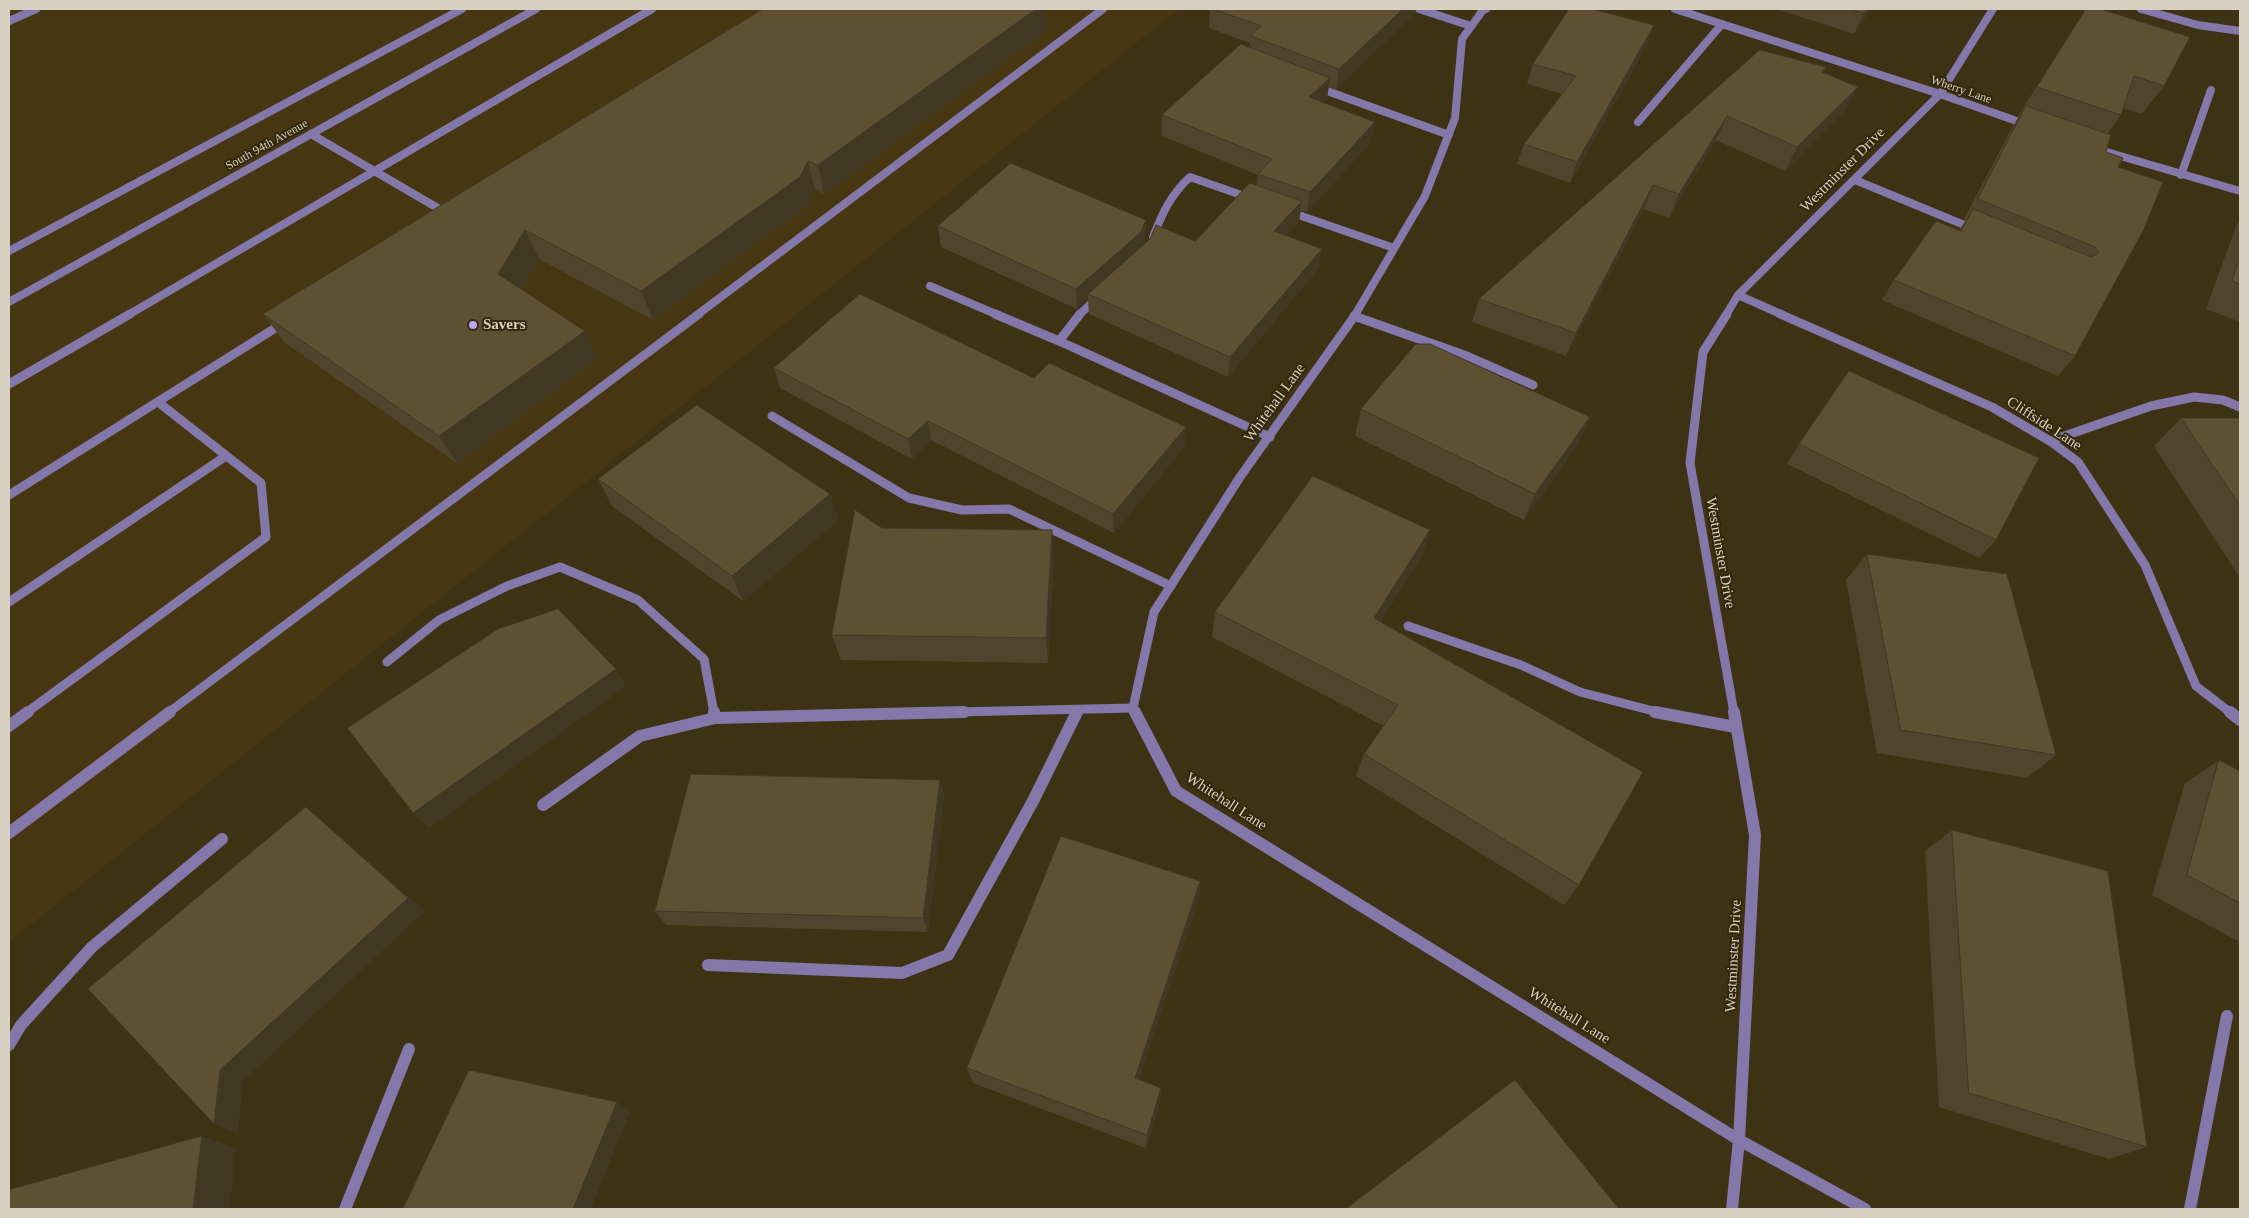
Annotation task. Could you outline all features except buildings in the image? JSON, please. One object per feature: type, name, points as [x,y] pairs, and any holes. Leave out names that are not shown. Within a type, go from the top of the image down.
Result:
[{"type":"street","points":[[9,21],[36,9]]},
{"type":"street","name":"South 94th Avenue","points":[[9,251],[462,9]]},
{"type":"street","name":"South 94th Avenue","points":[[9,302],[536,9]]},
{"type":"street","points":[[9,384],[652,9]]},
{"type":"street","points":[[9,833],[1103,9]]},
{"type":"street","points":[[1419,9],[1472,26]]},
{"type":"street","name":"Whitehall Lane","points":[[1486,9],[1483,10],[1462,39],[1456,118],[1424,196],[1354,316],[1240,477],[1154,612],[1133,708],[1176,791],[1739,1140],[1865,1209]]},
{"type":"street","name":"Wherry Lane","points":[[1675,9],[1940,94],[2039,129]]},
{"type":"street","name":"Westminster Drive","points":[[1732,1209],[1739,1140],[1755,835],[1690,464],[1703,352],[1738,296],[1940,94],[1994,9]]},
{"type":"street","points":[[2142,9],[2198,25],[2240,31]]},
{"type":"street","points":[[1638,122],[1722,24]]},
{"type":"street","points":[[1311,85],[1448,135]]},
{"type":"street","points":[[2182,175],[2211,90]]},
{"type":"street","points":[[311,134],[453,217],[445,222]]},
{"type":"street","points":[[2083,145],[2240,192]]},
{"type":"street","points":[[1149,246],[1162,212],[1175,190],[1190,177],[1255,200]]},
{"type":"street","points":[[1855,180],[1980,232]]},
{"type":"street","points":[[1283,210],[1394,248]]},
{"type":"street","points":[[930,286],[1059,341],[1270,436]]},
{"type":"street","points":[[1059,341],[1079,314],[1104,292]]},
{"type":"street","name":"Cliffside Lane","points":[[1738,296],[1992,407],[2050,442],[2078,462],[2145,565],[2196,686],[2240,720]]},
{"type":"street","points":[[1354,316],[1468,356],[1534,385]]},
{"type":"street","points":[[9,495],[293,317]]},
{"type":"street","points":[[2050,442],[2150,406],[2194,396],[2223,400],[2240,406]]},
{"type":"street","points":[[9,726],[266,537],[261,483],[158,402]]},
{"type":"street","points":[[772,416],[909,498],[962,510],[1009,509],[1171,586]]},
{"type":"street","points":[[9,602],[226,456]]},
{"type":"street","points":[[387,662],[439,620],[507,586],[560,567],[638,600],[704,659],[715,718]]},
{"type":"street","points":[[1408,626],[1521,665],[1580,692],[1659,713],[1736,727]]},
{"type":"street","points":[[543,805],[640,736],[715,718],[1133,708]]},
{"type":"street","points":[[708,965],[902,974],[948,955],[1033,801],[1078,710]]},
{"type":"street","points":[[9,1046],[21,1025],[92,948],[222,839]]},
{"type":"street","points":[[2190,1209],[2227,1016]]},
{"type":"street","points":[[345,1209],[409,1049]]},
{"type":"shaded area","points":[[9,9],[1179,9],[9,942]]},
{"type":"place","name":"Savers","points":[[473,325]]}]
